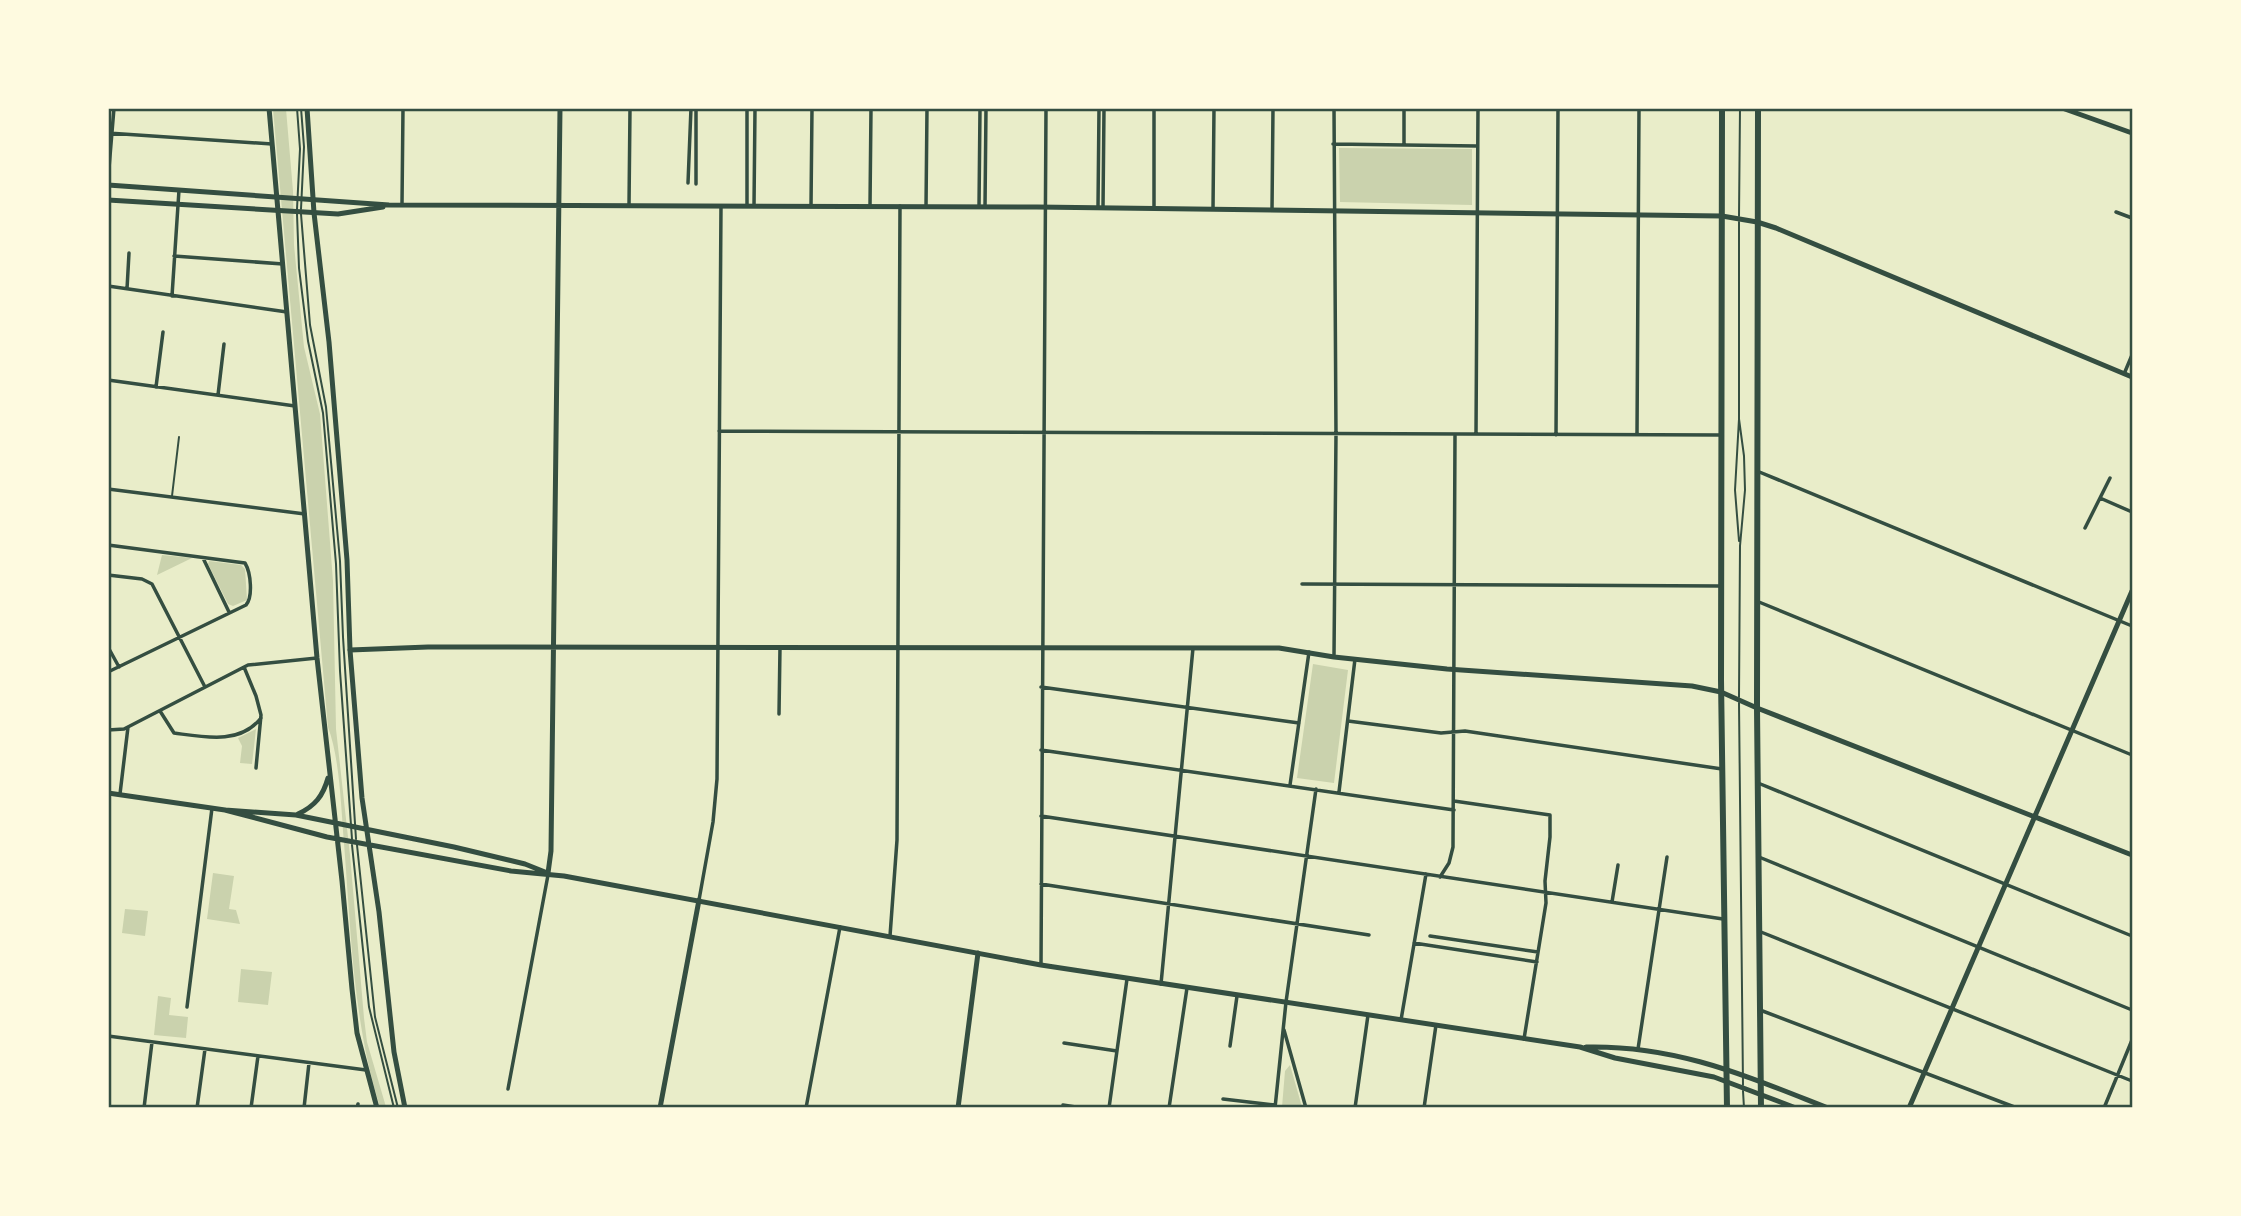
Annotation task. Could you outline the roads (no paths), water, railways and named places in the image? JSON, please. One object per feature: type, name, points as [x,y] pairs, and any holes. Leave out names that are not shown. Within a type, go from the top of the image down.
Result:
[{"type":"main road","points":[[1722,108],[1721,691],[1727,1108]]},
{"type":"main road","points":[[1758,108],[1757,708],[1761,1108]]},
{"type":"street","points":[[108,180],[114,108]]},
{"type":"street","points":[[269,108],[317,658],[354,1012],[377,1108]]},
{"type":"street","points":[[307,108],[314,213],[328,331],[348,561],[350,650],[366,829],[379,912],[394,1052],[405,1108]]},
{"type":"street","points":[[402,205],[403,108]]},
{"type":"street","points":[[508,1089],[551,851],[560,108]]},
{"type":"street","points":[[629,206],[630,108]]},
{"type":"street","points":[[688,183],[693,108]]},
{"type":"street","points":[[693,108],[696,184]]},
{"type":"street","points":[[747,108],[751,206]]},
{"type":"street","points":[[751,206],[755,108]]},
{"type":"street","points":[[811,206],[812,108]]},
{"type":"street","points":[[870,206],[871,108]]},
{"type":"street","points":[[926,206],[927,108]]},
{"type":"street","points":[[980,108],[982,207]]},
{"type":"street","points":[[982,207],[986,108]]},
{"type":"street","points":[[1041,965],[1046,108]]},
{"type":"street","points":[[1101,208],[1102,108]]},
{"type":"street","points":[[1154,108],[1154,208]]},
{"type":"street","points":[[1213,209],[1214,108]]},
{"type":"street","points":[[1272,209],[1273,108]]},
{"type":"street","points":[[1334,108],[1334,657]]},
{"type":"street","points":[[1404,145],[1405,108]]},
{"type":"street","points":[[1476,434],[1478,108]]},
{"type":"street","points":[[1556,435],[1558,108]]},
{"type":"street","points":[[1637,435],[1639,108]]},
{"type":"street","points":[[2062,108],[2133,133]]},
{"type":"street","points":[[110,133],[272,144]]},
{"type":"street","points":[[1333,144],[1477,146]]},
{"type":"street","points":[[108,185],[389,205],[926,206],[1721,216],[1757,222],[2133,377]]},
{"type":"street","points":[[172,296],[179,190]]},
{"type":"street","points":[[108,200],[314,213],[349,213],[389,205]]},
{"type":"street","points":[[660,1108],[716,794],[721,206]]},
{"type":"street","points":[[890,936],[896,867],[900,206]]},
{"type":"street","points":[[2116,212],[2133,218]]},
{"type":"street","points":[[127,289],[129,253]]},
{"type":"street","points":[[174,256],[283,264]]},
{"type":"street","points":[[108,286],[287,313]]},
{"type":"street","points":[[156,387],[163,332]]},
{"type":"street","points":[[218,396],[224,344]]},
{"type":"street","points":[[2124,374],[2133,355]]},
{"type":"street","points":[[108,380],[295,406]]},
{"type":"street","points":[[719,430],[1721,435]]},
{"type":"street","points":[[1440,877],[1452,853],[1454,810],[1455,434]]},
{"type":"street","points":[[1757,471],[2133,626]]},
{"type":"street","points":[[2085,528],[2110,478]]},
{"type":"street","points":[[108,489],[305,514]]},
{"type":"street","points":[[2100,498],[2133,512]]},
{"type":"street","points":[[108,545],[247,565],[249,603],[108,672]]},
{"type":"street","points":[[203,558],[229,612]]},
{"type":"street","points":[[108,575],[149,582],[205,687]]},
{"type":"street","points":[[1302,584],[1721,586]]},
{"type":"street","points":[[1909,1108],[2133,591]]},
{"type":"street","points":[[1758,601],[2133,755]]},
{"type":"street","points":[[350,650],[403,647],[1279,648],[1334,657],[1455,669],[1680,685],[1721,691],[1757,708],[2133,855]]},
{"type":"street","points":[[779,714],[780,647]]},
{"type":"street","points":[[108,648],[119,668]]},
{"type":"street","points":[[1161,984],[1193,648]]},
{"type":"street","points":[[1290,785],[1310,652]]},
{"type":"street","points":[[108,730],[128,727],[244,667],[257,663],[317,658]]},
{"type":"street","points":[[1339,792],[1355,659]]},
{"type":"street","points":[[244,667],[256,696],[261,718],[256,768]]},
{"type":"street","points":[[1041,687],[1299,723]]},
{"type":"street","points":[[159,710],[174,733],[218,738],[243,732],[261,718]]},
{"type":"street","points":[[1348,721],[1441,733],[1470,732],[1722,769]]},
{"type":"street","points":[[120,794],[128,727]]},
{"type":"street","points":[[1041,750],[1454,810]]},
{"type":"street","points":[[296,815],[317,802],[329,775]]},
{"type":"street","points":[[1758,783],[2133,936]]},
{"type":"street","points":[[1223,1099],[1275,1106],[1286,1002],[1316,789]]},
{"type":"street","points":[[108,793],[225,810],[296,815],[504,859],[548,873],[1041,965],[1580,1047],[1638,1049],[1686,1057],[1726,1068],[1828,1108]]},
{"type":"street","points":[[1454,801],[1549,815],[1550,837],[1545,881],[1547,892],[1524,1038]]},
{"type":"street","points":[[187,1007],[212,808]]},
{"type":"street","points":[[225,810],[354,843],[511,871],[548,873]]},
{"type":"street","points":[[1041,816],[1724,919]]},
{"type":"street","points":[[1638,1049],[1667,857]]},
{"type":"street","points":[[1759,857],[2133,1010]]},
{"type":"street","points":[[1612,902],[1618,865]]},
{"type":"street","points":[[1401,1020],[1426,874]]},
{"type":"street","points":[[1041,884],[1369,935]]},
{"type":"street","points":[[806,1108],[840,927]]},
{"type":"street","points":[[1760,932],[2133,1081]]},
{"type":"street","points":[[1430,936],[1538,952]]},
{"type":"street","points":[[1448,948],[1449,939]]},
{"type":"street","points":[[1414,943],[1537,962]]},
{"type":"street","points":[[958,1108],[978,953]]},
{"type":"street","points":[[1109,1108],[1127,979]]},
{"type":"street","points":[[1169,1108],[1187,988]]},
{"type":"street","points":[[1230,1046],[1238,995]]},
{"type":"street","points":[[1760,1010],[2017,1108]]},
{"type":"street","points":[[1355,1108],[1368,1014]]},
{"type":"street","points":[[1423,1108],[1436,1025]]},
{"type":"street","points":[[1284,1028],[1306,1108]]},
{"type":"street","points":[[108,1036],[366,1070]]},
{"type":"street","points":[[2104,1108],[2133,1040]]},
{"type":"street","points":[[144,1108],[152,1042]]},
{"type":"street","points":[[1063,1043],[1117,1051]]},
{"type":"street","points":[[1580,1047],[1615,1058],[1726,1081],[1796,1108]]},
{"type":"street","points":[[197,1108],[205,1049]]},
{"type":"street","points":[[251,1108],[258,1056]]},
{"type":"street","points":[[304,1108],[309,1063]]},
{"type":"street","points":[[1063,1105],[1082,1108]]},
{"type":"lane","points":[[299,108],[304,147],[299,212],[312,338],[326,407],[338,534],[354,843],[367,998],[394,1108]]},
{"type":"lane","points":[[1740,108],[1739,419],[1735,490],[1740,545]]},
{"type":"lane","points":[[1739,419],[1745,490],[1740,545],[1739,699],[1744,1108]]},
{"type":"lane","points":[[172,497],[179,437]]},
{"type":"lane","points":[[354,843],[375,1017],[398,1108]]}]
